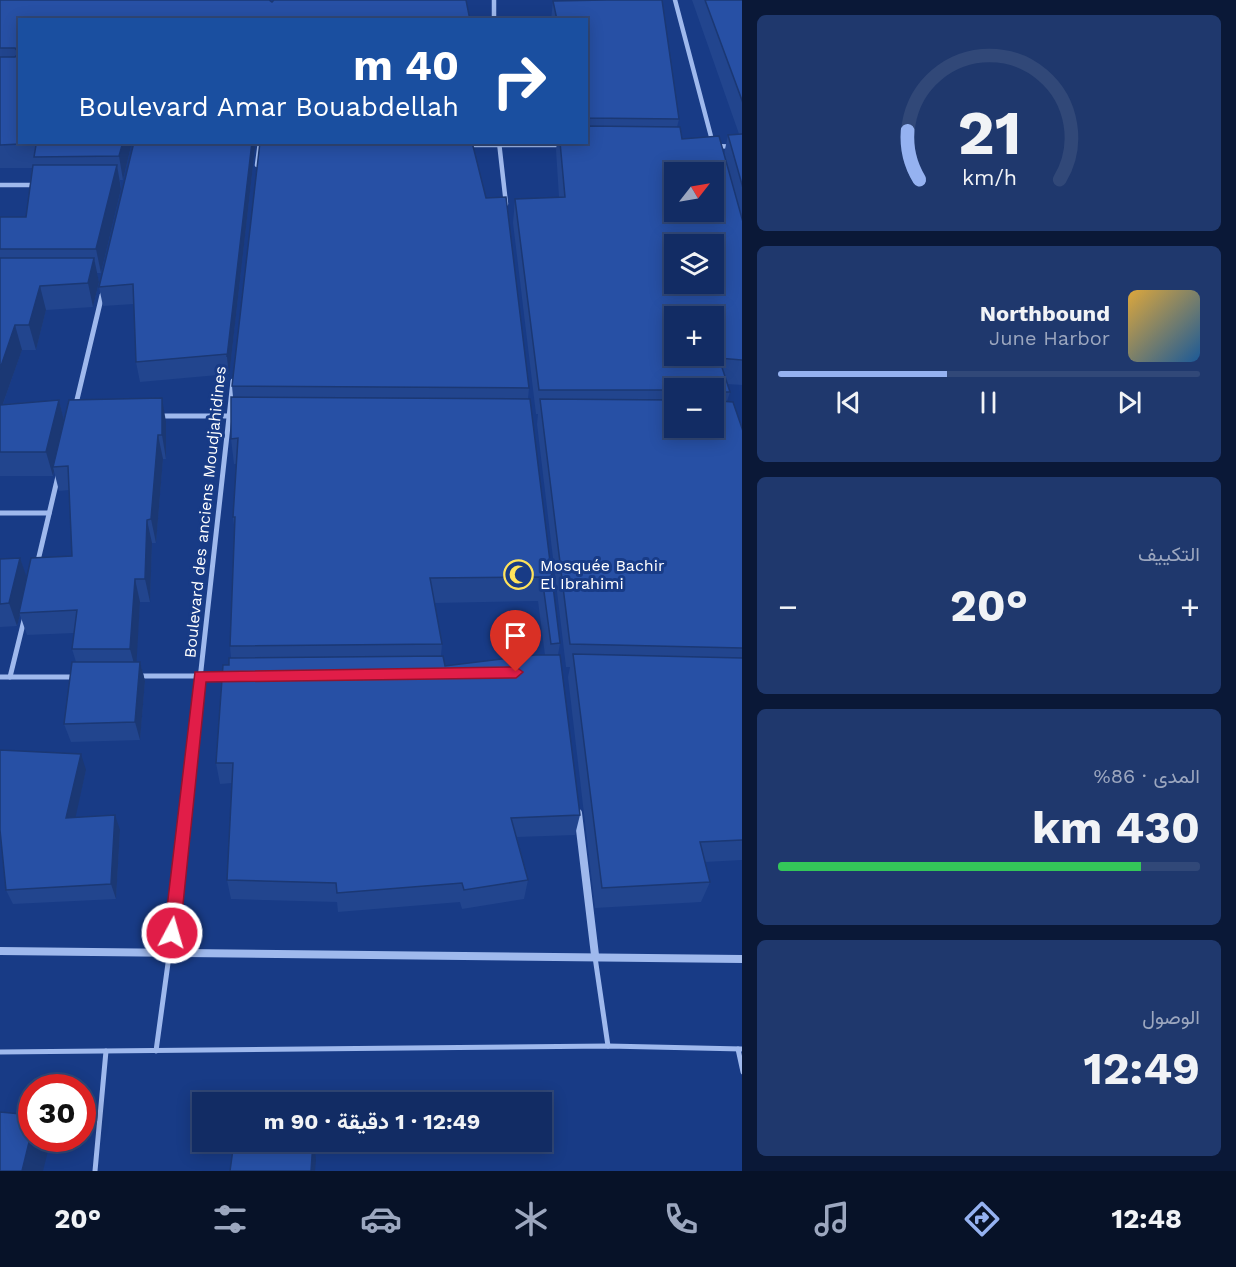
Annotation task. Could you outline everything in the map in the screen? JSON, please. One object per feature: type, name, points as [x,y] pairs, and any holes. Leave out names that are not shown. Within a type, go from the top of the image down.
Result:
[{"type":"street","points":[[494,0],[494,18]]},
{"type":"street","points":[[675,0],[717,157]]},
{"type":"street","points":[[257,168],[259,144]]},
{"type":"street","points":[[499,144],[507,216]]},
{"type":"street","points":[[463,145],[570,145]]},
{"type":"street","points":[[702,146],[742,147]]},
{"type":"street","points":[[0,185],[47,184]]},
{"type":"street","points":[[73,416],[104,290]]},
{"type":"street","name":"Boulevard des anciens Moudjahidines","points":[[169,956],[234,369]]},
{"type":"street","points":[[157,416],[241,416]]},
{"type":"street","points":[[36,568],[60,470]]},
{"type":"street","points":[[0,513],[49,513]]},
{"type":"street","points":[[10,677],[26,612]]},
{"type":"street","points":[[129,676],[235,676]]},
{"type":"street","points":[[0,677],[81,677]]},
{"type":"street","points":[[577,802],[595,955]]},
{"type":"street","points":[[0,951],[169,956],[595,955],[742,959]]},
{"type":"lane","points":[[595,955],[608,1046]]},
{"type":"lane","points":[[156,1051],[169,956]]},
{"type":"lane","points":[[0,1052],[608,1046],[740,1049],[742,1072]]},
{"type":"lane","points":[[95,1171],[106,1051]]},
{"type":"building","points":[[0,0],[269,0],[272,2],[274,0],[466,0],[470,18],[18,18],[18,52],[15,48],[0,48]]},
{"type":"building","points":[[662,0],[679,119],[588,118],[588,18],[557,18],[553,1]]},
{"type":"building","points":[[705,0],[742,0],[742,100]]},
{"type":"building","points":[[18,54],[18,144],[21,144],[0,145],[0,57],[15,57]]},
{"type":"building","points":[[588,126],[680,127],[682,139],[719,136],[742,218],[742,360],[724,358],[724,306],[664,306],[664,366],[722,366],[730,392],[724,392],[724,378],[664,378],[664,390],[539,390],[515,199],[565,197],[560,144],[588,144]]},
{"type":"building","points":[[742,134],[742,184],[728,135]]},
{"type":"building","points":[[21,144],[122,144],[119,156],[34,157],[36,145]]},
{"type":"building","points":[[134,144],[252,144],[227,357],[227,354],[136,362],[133,284],[99,287]]},
{"type":"building","points":[[260,144],[472,144],[486,198],[506,197],[529,388],[232,386]]},
{"type":"building","points":[[33,165],[117,165],[96,249],[0,249],[0,217],[26,217]]},
{"type":"building","points":[[0,258],[94,258],[88,283],[40,286],[29,325],[15,325],[0,369]]},
{"type":"building","points":[[231,397],[530,399],[560,643],[551,644],[542,577],[430,578],[442,644],[230,646],[235,517],[233,517],[238,438],[231,439]]},
{"type":"building","points":[[162,398],[162,435],[158,435],[151,519],[147,520],[145,579],[135,579],[130,649],[72,649],[77,610],[19,613],[31,558],[72,556],[68,466],[53,467],[69,400]]},
{"type":"building","points":[[540,399],[664,400],[664,438],[724,438],[724,401],[733,402],[742,428],[742,648],[570,644]]},
{"type":"building","points":[[59,400],[46,452],[0,452],[0,405]]},
{"type":"building","points":[[20,558],[9,603],[0,604],[0,559]]},
{"type":"building","points":[[573,654],[742,658],[742,840],[700,842],[710,882],[602,888]]},
{"type":"building","points":[[535,655],[560,655],[580,815],[511,818],[528,880],[464,890],[462,883],[337,893],[336,883],[227,880],[233,763],[216,763],[223,665],[229,665],[229,658],[443,656],[445,666]]},
{"type":"building","points":[[72,662],[140,662],[135,722],[64,724]]},
{"type":"building","points":[[0,750],[81,754],[66,818],[115,815],[111,884],[6,890],[0,830]]},
{"type":"building","points":[[0,1112],[18,1114],[18,1152],[27,1152],[22,1171],[0,1171]]},
{"type":"building","points":[[233,1152],[312,1152],[311,1171],[230,1171]]},
{"type":"place","name":"Mosquée Bachir El Ibrahimi","points":[[519,574]]},
{"type":"route","points":[[172,933],[200,676],[516,672]]}]
